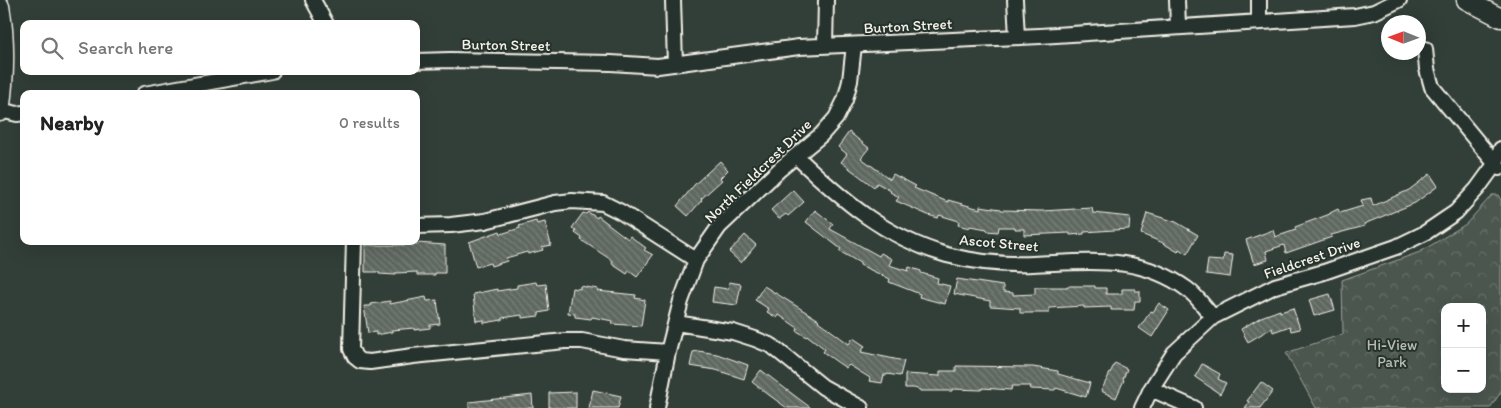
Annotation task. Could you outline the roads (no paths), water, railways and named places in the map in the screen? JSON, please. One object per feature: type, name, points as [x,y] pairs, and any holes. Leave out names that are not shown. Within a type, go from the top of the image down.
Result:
[{"type":"main road","points":[[1466,0],[1501,18]]},
{"type":"main road","points":[[0,6],[3,23],[4,65],[0,111]]},
{"type":"street","points":[[313,0],[324,20]]},
{"type":"street","points":[[673,0],[675,64]]},
{"type":"street","points":[[825,46],[826,0]]},
{"type":"street","points":[[1015,0],[1017,37]]},
{"type":"street","points":[[1177,0],[1178,26]]},
{"type":"street","points":[[1259,0],[1260,21]]},
{"type":"street","name":"Burton Street","points":[[420,61],[602,63],[658,66],[825,46],[1017,37],[1355,16],[1374,12],[1399,0]]},
{"type":"street","name":"North Fieldcrest Drive","points":[[657,408],[668,352],[681,301],[696,260],[719,227],[820,135],[836,118],[850,81],[854,45]]},
{"type":"street","points":[[1426,59],[1432,87],[1499,167]]},
{"type":"street","points":[[166,90],[250,75]]},
{"type":"street","points":[[0,111],[20,114]]},
{"type":"street","name":"Fieldcrest Drive","points":[[1142,408],[1151,388],[1174,353],[1212,317],[1275,286],[1324,272],[1396,246],[1425,233],[1456,212],[1499,167],[1501,149]]},
{"type":"street","name":"Ascot Street","points":[[796,156],[838,196],[898,237],[922,247],[948,255],[990,262],[1030,264],[1117,262],[1141,266],[1164,275],[1188,289],[1212,317]]},
{"type":"street","points":[[420,226],[452,225],[485,221],[555,203],[572,201],[603,203],[621,212],[696,260]]},
{"type":"street","points":[[354,245],[351,349],[355,357],[360,361],[370,362],[413,356],[582,341],[624,350],[668,352]]},
{"type":"street","points":[[676,323],[733,332],[772,346],[823,387],[861,408]]},
{"type":"street","points":[[1151,388],[1194,408]]},
{"type":"park label","name":"Hi-View Park","points":[[1392,354]]}]
